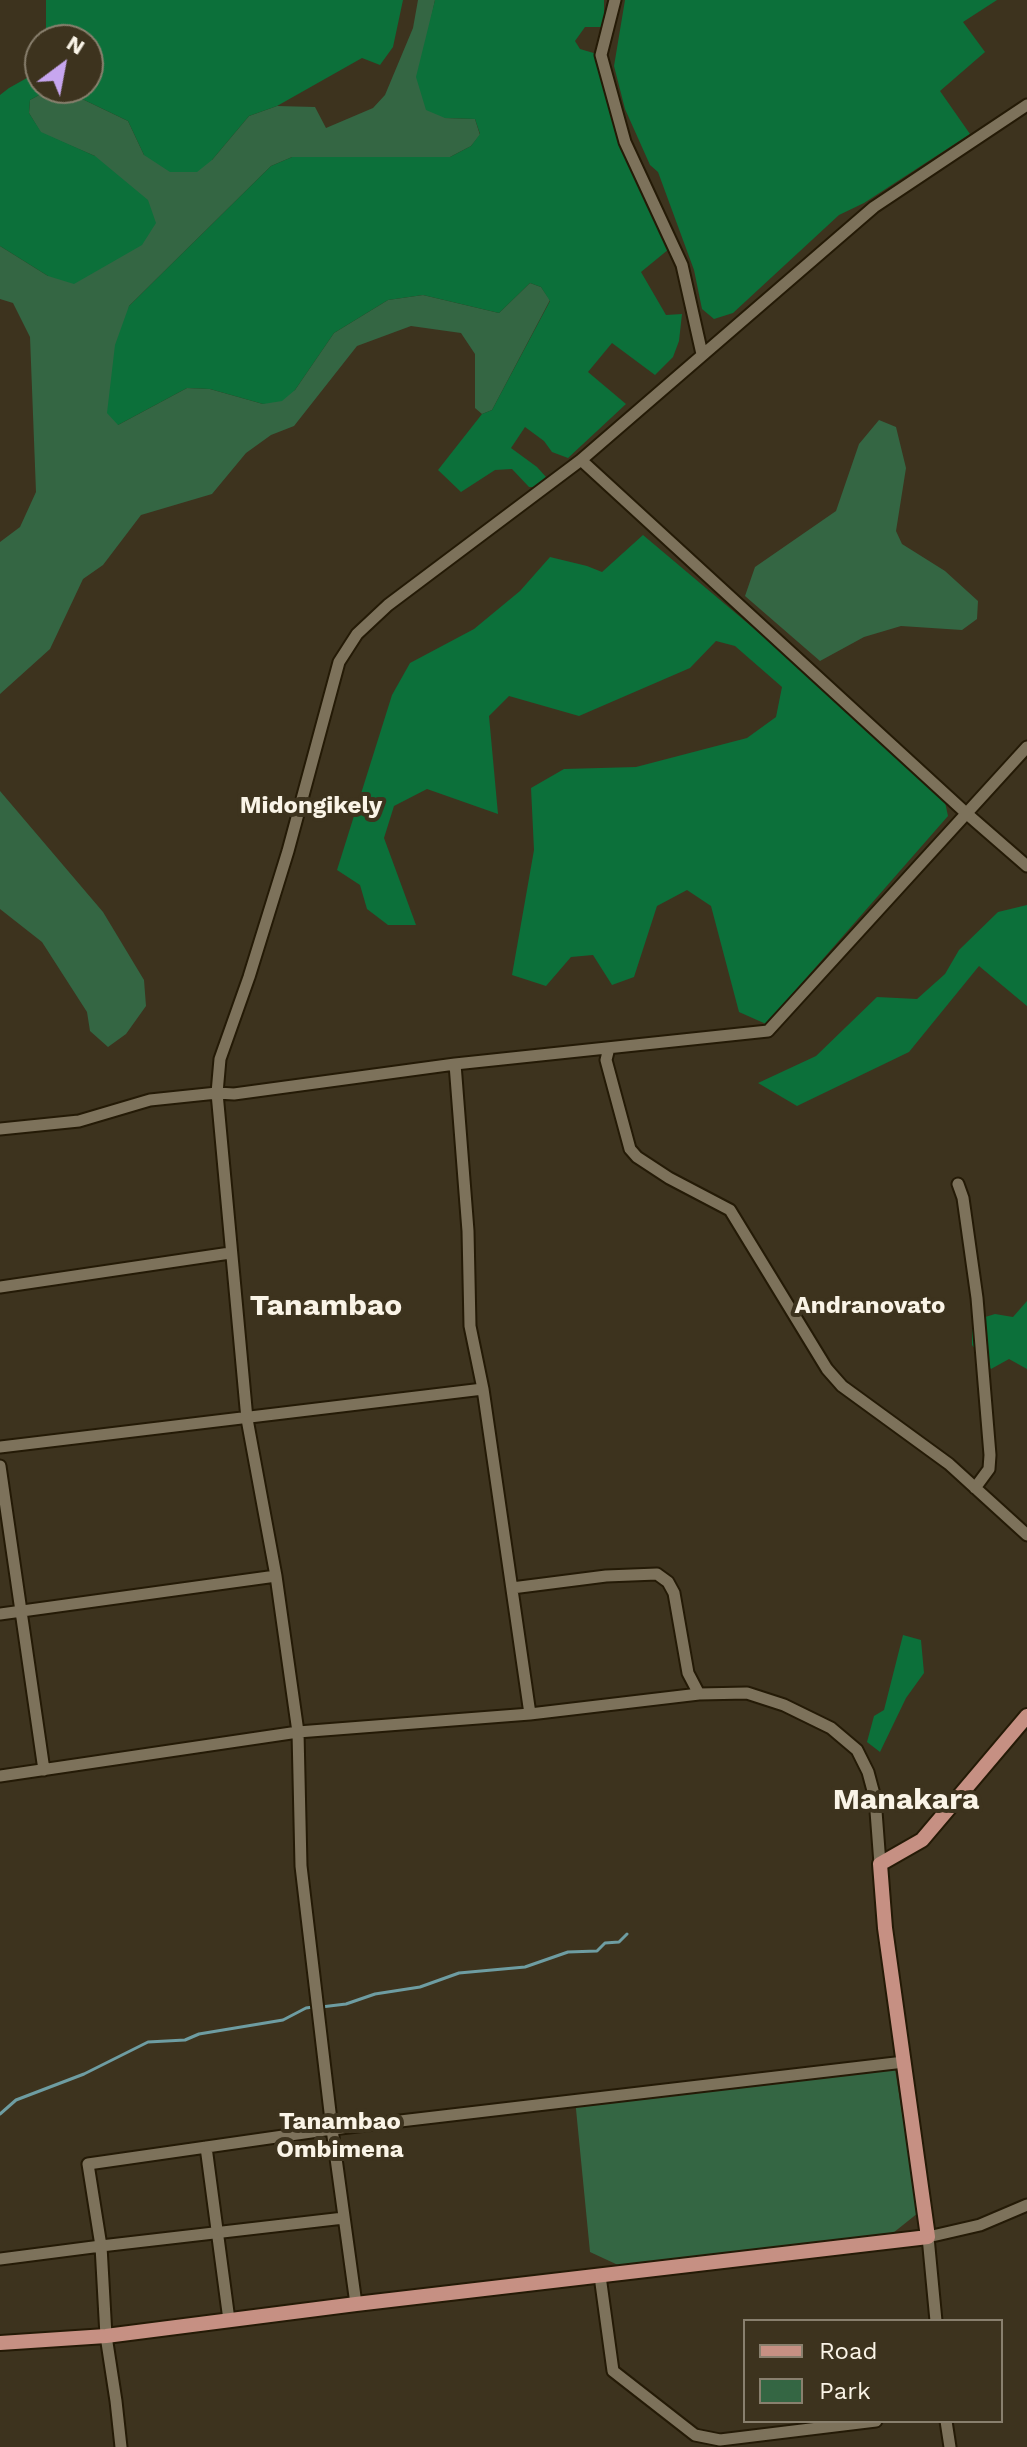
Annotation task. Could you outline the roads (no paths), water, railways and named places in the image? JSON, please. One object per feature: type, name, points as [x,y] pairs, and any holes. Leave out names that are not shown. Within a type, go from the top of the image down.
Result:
[{"type":"main road","points":[[0,2343],[106,2336],[928,2237],[885,1928],[880,1864],[922,1840],[1027,1716]]},
{"type":"street","points":[[615,0],[601,55],[625,142],[682,265],[702,354]]},
{"type":"street","points":[[356,2304],[301,1866],[298,1732],[276,1576],[247,1419],[217,1093],[220,1059],[288,851],[339,662],[357,634],[388,605],[581,460],[874,207],[1027,105]]},
{"type":"street","points":[[581,460],[1027,866]]},
{"type":"street","points":[[0,1129],[79,1121],[150,1100],[234,1094],[455,1064],[768,1031],[1027,747]]},
{"type":"street","points":[[609,1048],[606,1060],[630,1149],[669,1178],[730,1210],[827,1369],[842,1386],[949,1464],[1027,1535]]},
{"type":"street","points":[[455,1064],[468,1231],[470,1326],[483,1389],[530,1714]]},
{"type":"street","points":[[958,1184],[963,1198],[977,1298],[990,1455],[989,1469],[975,1488]]},
{"type":"street","points":[[0,1287],[230,1253]]},
{"type":"street","points":[[0,1447],[483,1389]]},
{"type":"street","points":[[0,1466],[44,1770]]},
{"type":"street","points":[[512,1588],[606,1576],[657,1574],[668,1582],[674,1593],[688,1673],[699,1694]]},
{"type":"street","points":[[0,1614],[276,1576]]},
{"type":"street","points":[[0,1776],[298,1732],[530,1714],[699,1694],[747,1693],[784,1705],[831,1728],[857,1750],[868,1772],[875,1798],[880,1864]]},
{"type":"street","points":[[121,2447],[106,2336],[101,2246],[88,2164],[332,2129],[904,2062]]},
{"type":"street","points":[[206,2147],[229,2320]]},
{"type":"street","points":[[936,2319],[928,2237],[980,2225],[1027,2205]]},
{"type":"street","points":[[0,2259],[344,2218]]},
{"type":"street","points":[[600,2276],[613,2371],[695,2435],[720,2440],[860,2423]]},
{"type":"street","points":[[946,2423],[950,2447]]},
{"type":"waterway","points":[[321,2007],[420,1987],[459,1973],[525,1967],[568,1952],[597,1951],[605,1943],[619,1942],[627,1934]]},
{"type":"waterway","points":[[0,2114],[16,2100],[84,2074],[148,2042],[185,2040],[199,2034],[283,2020],[313,2007]]},
{"type":"district","name":"Midongikely","points":[[311,806]]},
{"type":"district","name":"Tanambao","points":[[326,1306]]},
{"type":"district","name":"Andranovato","points":[[870,1306]]},
{"type":"district","name":"Manakara","points":[[906,1800]]},
{"type":"district","name":"Tanambao Ombimena","points":[[340,2136]]}]
